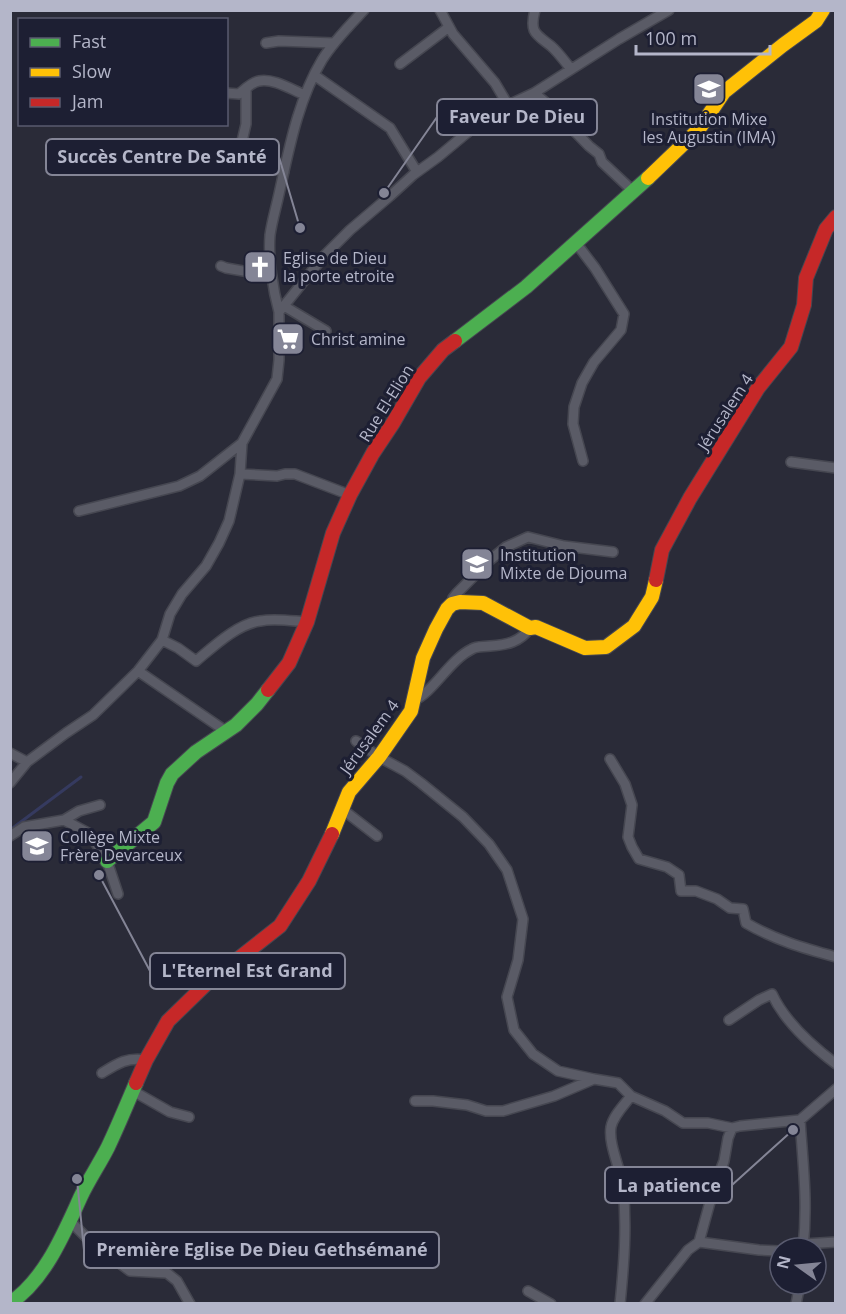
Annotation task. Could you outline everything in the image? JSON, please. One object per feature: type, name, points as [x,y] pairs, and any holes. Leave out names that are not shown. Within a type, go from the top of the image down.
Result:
[{"type":"street","points":[[79,511],[179,486],[200,476],[242,443],[277,379],[281,309],[275,298],[270,235],[305,95],[314,75],[334,43],[364,10]]},
{"type":"street","points":[[440,10],[453,34],[495,83],[508,105]]},
{"type":"street","points":[[535,10],[532,26],[539,38],[553,47],[571,69]]},
{"type":"street","points":[[281,309],[324,256],[350,230],[480,122],[534,93],[669,10]]},
{"type":"street","name":"Rue El-Elion","points":[[107,861],[154,822],[172,774],[196,752],[227,732],[257,704],[290,663],[307,622],[333,533],[350,495],[419,378],[443,350],[526,287],[634,192],[699,129],[724,92],[816,21],[823,10]]},
{"type":"street","points":[[400,64],[449,27]]},
{"type":"street","points":[[266,43],[290,41],[334,43]]},
{"type":"street","points":[[314,75],[390,128],[417,172]]},
{"type":"street","points":[[228,93],[239,94],[259,81],[271,81],[305,95]]},
{"type":"street","points":[[246,88],[246,124],[239,154],[284,172]]},
{"type":"street","points":[[534,93],[599,154],[602,162],[634,192]]},
{"type":"street","name":"Jérusalem 4","points":[[10,1303],[19,1297],[40,1274],[70,1221],[82,1194],[108,1148],[146,1060],[168,1021],[205,985],[280,926],[309,881],[349,792],[411,711],[423,658],[447,609],[452,604],[460,602],[483,603],[530,628],[536,627],[585,648],[606,647],[634,626],[652,597],[662,550],[690,498],[758,388],[791,347],[804,305],[806,278],[826,230],[836,217]]},
{"type":"street","points":[[576,243],[624,314],[621,330],[594,362],[582,383],[574,407],[573,424],[583,461]]},
{"type":"street","points":[[221,266],[272,276]]},
{"type":"street","points":[[281,309],[326,331]]},
{"type":"street","points":[[10,783],[27,762],[93,715],[138,671],[162,640],[170,614],[206,566],[230,521],[240,474],[242,443]]},
{"type":"street","points":[[791,462],[836,468]]},
{"type":"street","points":[[240,474],[277,477],[295,474],[350,495]]},
{"type":"street","points":[[452,604],[457,593],[490,560],[506,546],[528,537],[564,546],[613,552]]},
{"type":"street","points":[[162,640],[196,661],[246,625],[278,620],[307,622]]},
{"type":"street","points":[[413,701],[421,698],[468,651],[513,642],[525,635],[530,628]]},
{"type":"street","points":[[138,671],[227,732]]},
{"type":"street","points":[[356,741],[378,757],[405,771],[463,817],[489,843],[507,870],[523,920],[518,960],[507,997],[514,1030],[533,1054],[558,1071],[618,1083],[631,1096],[665,1111],[683,1123],[708,1123],[732,1128],[800,1120],[836,1089]]},
{"type":"street","points":[[10,753],[27,762]]},
{"type":"street","points":[[610,759],[625,784],[632,805],[628,837],[639,859],[667,867],[679,875],[681,891],[696,891],[717,899],[730,908],[744,909],[746,923],[762,932],[786,943],[836,957]]},
{"type":"street","points":[[10,836],[24,827],[63,820],[79,811],[100,806]]},
{"type":"street","points":[[342,809],[377,836]]},
{"type":"street","points":[[63,820],[90,834],[107,861],[118,894]]},
{"type":"street","points":[[729,1020],[772,994],[795,1028],[816,1049],[836,1064]]},
{"type":"street","points":[[102,1073],[120,1062],[146,1060]]},
{"type":"street","points":[[415,1101],[467,1105],[487,1113],[502,1111],[545,1098],[594,1079]]},
{"type":"street","points":[[133,1091],[170,1112],[189,1117]]},
{"type":"street","points":[[620,1304],[626,1224],[622,1184],[615,1158],[611,1128],[617,1115],[631,1096]]},
{"type":"street","points":[[800,1120],[805,1171],[805,1236]]},
{"type":"street","points":[[645,1304],[688,1250],[699,1242],[732,1128]]},
{"type":"street","points":[[70,1221],[89,1240],[130,1271],[167,1273],[177,1281],[190,1304]]},
{"type":"street","points":[[699,1242],[768,1250]]},
{"type":"street","points":[[528,1291],[551,1304]]},
{"type":"waterway","points":[[10,830],[81,777]]},
{"type":"traffic: fast","points":[[455,341],[526,287],[648,178]]},
{"type":"traffic: fast","points":[[107,861],[154,822],[172,774],[196,752],[236,725],[268,690]]},
{"type":"traffic: fast","points":[[10,1303],[33,1282],[52,1255],[108,1147],[136,1083]]},
{"type":"traffic: slow","points":[[648,178],[699,129],[724,92],[816,21],[823,10]]},
{"type":"traffic: slow","points":[[332,834],[349,792],[379,757],[411,711],[423,658],[436,629],[452,604],[483,603],[530,628],[536,627],[585,648],[606,647],[634,626],[652,597],[656,580]]},
{"type":"traffic: jam","points":[[656,580],[662,550],[690,498],[758,388],[791,347],[804,305],[806,278],[826,229],[836,217]]},
{"type":"traffic: jam","points":[[268,690],[289,663],[307,622],[333,533],[350,495],[419,378],[443,350],[455,341]]},
{"type":"traffic: jam","points":[[136,1083],[168,1021],[205,985],[280,926],[309,881],[332,834]]},
{"type":"place","name":"Institution Mixe les Augustin (IMA)","points":[[709,89]]},
{"type":"place","name":"Faveur De Dieu","points":[[384,193]]},
{"type":"place","name":"Succès Centre De Santé","points":[[300,228]]},
{"type":"place","name":"Eglise de Dieu la porte etroite","points":[[260,267]]},
{"type":"place","name":"Christ amine","points":[[288,339]]},
{"type":"place","name":"Institution Mixte de Djouma","points":[[477,564]]},
{"type":"place","name":"Collège Mixte Frère Devarceux","points":[[37,846]]},
{"type":"place","name":"L'Eternel Est Grand","points":[[99,875]]},
{"type":"place","name":"La patience","points":[[793,1130]]},
{"type":"place","name":"Première Eglise De Dieu Gethsémané","points":[[77,1179]]}]
